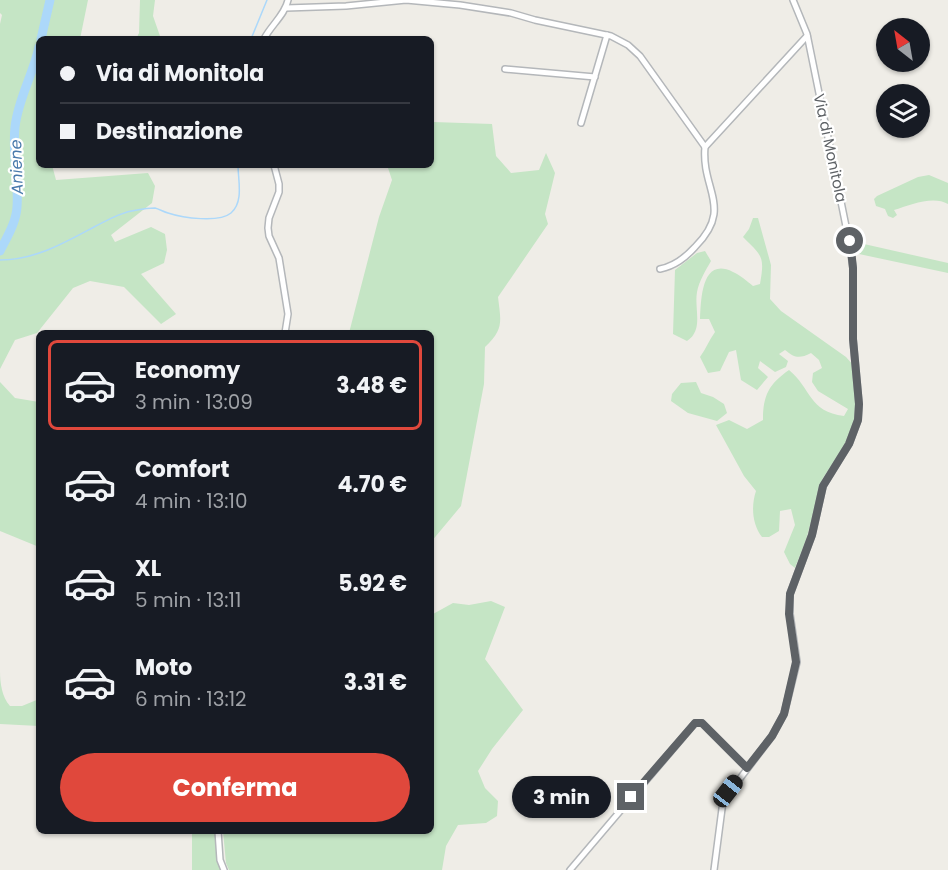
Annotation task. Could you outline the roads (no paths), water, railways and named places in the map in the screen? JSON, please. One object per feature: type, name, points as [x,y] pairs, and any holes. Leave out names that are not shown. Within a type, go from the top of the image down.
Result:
[{"type":"street","points":[[266,36],[286,8],[288,0]]},
{"type":"street","points":[[286,8],[346,6],[406,0],[457,4],[511,13],[608,35],[625,43],[640,56],[705,147],[705,165],[714,200],[713,222],[706,236],[688,255],[675,264],[660,269]]},
{"type":"street","name":"Via di Monitola","points":[[714,870],[721,805],[774,732],[785,710],[796,662],[789,614],[790,594],[812,535],[823,486],[852,438],[859,412],[853,339],[851,249],[807,36],[794,0]]},
{"type":"street","points":[[581,123],[608,35]]},
{"type":"street","points":[[705,147],[807,36]]},
{"type":"street","points":[[504,69],[595,77]]},
{"type":"street","points":[[275,168],[279,192],[269,218],[268,228],[269,236],[279,258],[288,315],[286,330]]},
{"type":"street","points":[[570,870],[695,723],[702,723],[747,768]]},
{"type":"street","points":[[218,834],[220,860],[224,870]]},
{"type":"waterway","name":"Aniene","points":[[42,36],[50,0]]},
{"type":"waterway","points":[[252,36],[267,0]]},
{"type":"waterway","name":"Aniene","points":[[0,251],[15,219],[17,197],[15,127],[22,97],[36,57]]},
{"type":"waterway","points":[[0,260],[25,257],[49,250],[131,211],[155,208],[166,213],[191,218],[210,219],[225,216],[231,213],[238,203],[238,168]]}]
